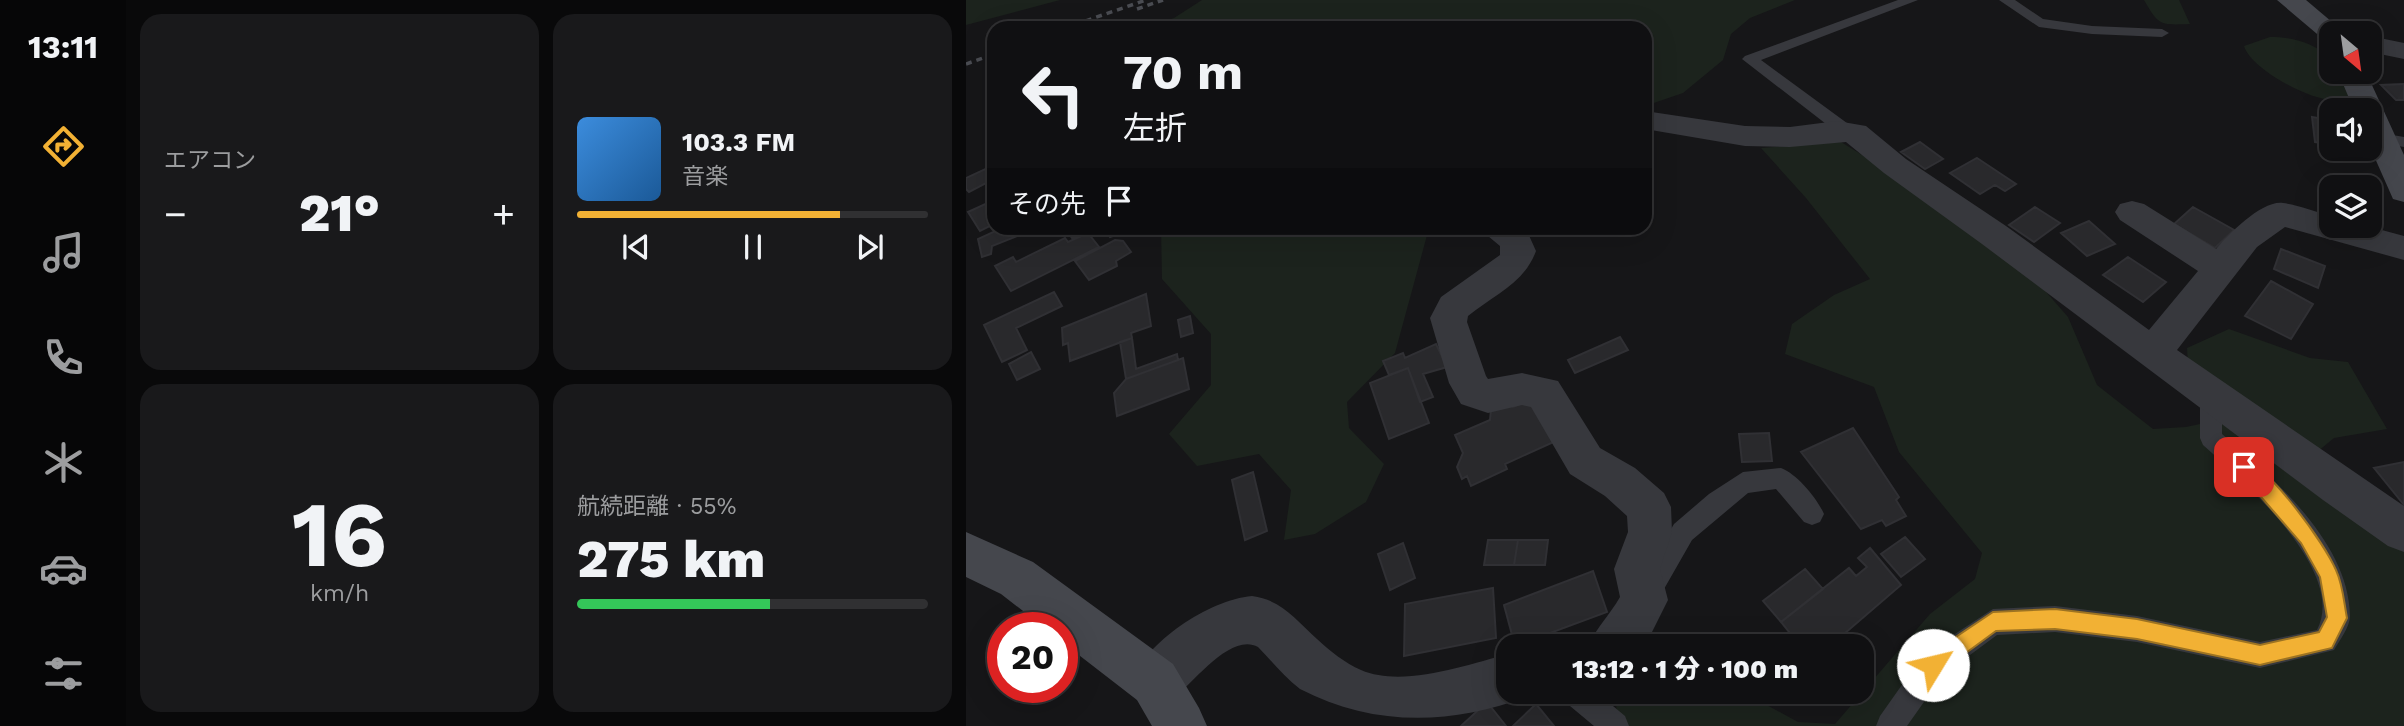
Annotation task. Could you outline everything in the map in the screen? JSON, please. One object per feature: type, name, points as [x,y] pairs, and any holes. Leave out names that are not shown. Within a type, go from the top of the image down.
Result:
[{"type":"street","points":[[2290,0],[2319,23]]},
{"type":"street","points":[[2382,46],[2404,51]]},
{"type":"street","points":[[1652,121],[1745,136],[1790,137],[1845,130],[1855,133],[1895,166],[2337,486],[2404,531]]},
{"type":"street","points":[[2382,129],[2404,191]]},
{"type":"street","points":[[2132,212],[2221,269]]},
{"type":"street","points":[[2153,352],[2245,238],[2280,214],[2404,248]]},
{"type":"street","points":[[1510,235],[1517,246],[1515,262],[1506,272],[1455,305],[1448,322],[1469,383],[1481,396],[1522,389],[1544,393],[1585,461],[1620,482],[1649,507],[1650,532],[1637,569],[1644,600],[1626,634]]},
{"type":"street","points":[[966,554],[1017,578],[1155,682],[1181,726]]},
{"type":"street","points":[[1155,682],[1204,638],[1239,622],[1256,620],[1270,625],[1299,656],[1330,680],[1362,696],[1399,700],[1428,698],[1496,682]]},
{"type":"lane","points":[[1845,130],[1750,59],[1911,0]]},
{"type":"lane","points":[[2006,0],[2039,23],[2092,30],[2162,33]]},
{"type":"lane","points":[[1890,726],[1933,665],[1993,622],[2055,619],[2137,629],[2260,655],[2325,641],[2337,618],[2329,575],[2307,536],[2260,481],[2211,438],[2211,393]]},
{"type":"lane","points":[[1644,600],[1683,532],[1743,483],[1781,478],[1812,514]]},
{"type":"lane","points":[[1589,704],[1615,726]]},
{"type":"shaded area","points":[[966,0],[1060,0],[966,25]]},
{"type":"shaded area","points":[[1202,0],[1795,0],[1750,18],[1731,34],[1723,60],[1683,93],[1652,104],[1652,21],[1165,21]]},
{"type":"shaded area","points":[[2144,0],[2179,0],[2190,24],[2161,22]]},
{"type":"shaded area","points":[[2270,37],[2287,38],[2317,48],[2319,84],[2346,84],[2349,96],[2320,98],[2296,89],[2257,64],[2244,46]]},
{"type":"shaded area","points":[[1841,142],[1880,166],[2033,277],[2068,317],[2097,385],[2153,429],[2186,427],[2228,418],[2188,365],[2187,348],[2229,329],[2310,358],[2348,362],[2387,429],[2334,438],[2312,456],[2404,540],[2404,726],[1619,726],[1616,704],[1765,704],[1798,722],[1835,724],[1852,704],[1874,704],[1874,679],[1930,614],[1975,579],[1982,553],[1899,452],[1874,387],[1785,354],[1792,324],[1834,295],[1870,279],[1806,198],[1761,148]]},
{"type":"shaded area","points":[[1161,235],[1427,235],[1395,353],[1347,402],[1349,428],[1384,464],[1366,502],[1315,534],[1284,540],[1291,490],[1259,454],[1197,466],[1169,434],[1211,385],[1211,334],[1162,279]]},
{"type":"building","points":[[2404,84],[2404,100],[2396,100],[2381,85]]},
{"type":"building","points":[[2312,117],[2319,118],[2319,142],[2315,142]]},
{"type":"building","points":[[1920,142],[1943,159],[1925,169],[1901,152]]},
{"type":"building","points":[[1977,158],[2016,184],[2005,191],[1995,185],[1980,194],[1950,173]]},
{"type":"building","points":[[987,168],[987,183],[969,192],[966,189],[966,178]]},
{"type":"building","points":[[987,203],[987,228],[980,231],[968,212]]},
{"type":"building","points":[[2035,207],[2060,223],[2034,242],[2009,225]]},
{"type":"building","points":[[2193,207],[2234,230],[2215,248],[2174,224]]},
{"type":"building","points":[[2089,221],[2115,244],[2087,256],[2061,233]]},
{"type":"building","points":[[987,235],[1020,235],[992,246],[991,254],[982,257],[978,239]]},
{"type":"building","points":[[1090,235],[1099,247],[1011,291],[995,266],[1013,257],[1016,262],[1065,238],[1068,242]]},
{"type":"building","points":[[1115,240],[1123,241],[1131,252],[1116,261],[1117,266],[1089,280],[1075,261]]},
{"type":"building","points":[[2281,249],[2325,266],[2318,288],[2274,269]]},
{"type":"building","points":[[2128,257],[2166,282],[2143,302],[2103,275]]},
{"type":"building","points":[[2271,281],[2313,304],[2291,339],[2245,316]]},
{"type":"building","points":[[1054,292],[1062,306],[1016,328],[1027,350],[1002,362],[984,325]]},
{"type":"building","points":[[1146,294],[1151,326],[1131,333],[1132,338],[1070,361],[1068,343],[1063,345],[1062,328]]},
{"type":"building","points":[[1190,316],[1193,333],[1181,337],[1178,320]]},
{"type":"building","points":[[1620,337],[1628,350],[1575,373],[1568,360]]},
{"type":"building","points":[[1132,338],[1136,369],[1177,354],[1178,360],[1126,379],[1120,342]]},
{"type":"building","points":[[1436,344],[1447,367],[1423,374],[1433,397],[1420,402],[1408,368],[1389,375],[1383,361],[1403,353],[1405,358]]},
{"type":"building","points":[[1031,352],[1040,369],[1017,380],[1009,364]]},
{"type":"building","points":[[1183,358],[1189,389],[1117,416],[1114,393],[1126,379]]},
{"type":"building","points":[[1408,368],[1429,423],[1389,439],[1370,383]]},
{"type":"building","points":[[1535,398],[1558,440],[1505,464],[1507,469],[1471,486],[1467,476],[1462,479],[1457,467],[1463,453],[1455,435],[1490,420],[1491,409],[1505,403],[1513,407]]},
{"type":"building","points":[[1853,428],[1899,497],[1896,500],[1906,516],[1886,526],[1882,520],[1861,529],[1801,452]]},
{"type":"building","points":[[1769,433],[1772,461],[1742,462],[1739,434]]},
{"type":"building","points":[[2404,462],[2404,505],[2374,468]]},
{"type":"building","points":[[1253,472],[1267,531],[1245,540],[1232,480]]},
{"type":"building","points":[[1905,537],[1925,559],[1901,577],[1881,554]]},
{"type":"building","points":[[1488,540],[1518,540],[1514,565],[1484,565]]},
{"type":"building","points":[[1518,540],[1548,540],[1545,565],[1514,565]]},
{"type":"building","points":[[1403,543],[1415,578],[1390,590],[1378,554]]},
{"type":"building","points":[[1870,548],[1901,585],[1844,634],[1789,634],[1781,622],[1849,568],[1856,576],[1867,567],[1858,558]]},
{"type":"building","points":[[1805,569],[1823,589],[1781,622],[1763,601]]},
{"type":"building","points":[[1593,571],[1607,612],[1547,634],[1512,634],[1504,605]]},
{"type":"building","points":[[1493,588],[1496,638],[1404,656],[1405,604]]},
{"type":"building","points":[[1487,702],[1506,726],[1461,726]]},
{"type":"building","points":[[1536,704],[1554,726],[1513,726]]},
{"type":"railway","points":[[1085,21],[1146,0]]},
{"type":"railway","points":[[1137,9],[1163,0]]},
{"type":"railway","points":[[966,64],[987,56]]},
{"type":"route","points":[[1933,665],[1993,622],[2055,619],[2137,629],[2260,655],[2325,641],[2337,618],[2329,575],[2307,536],[2260,481],[2244,467]]}]
